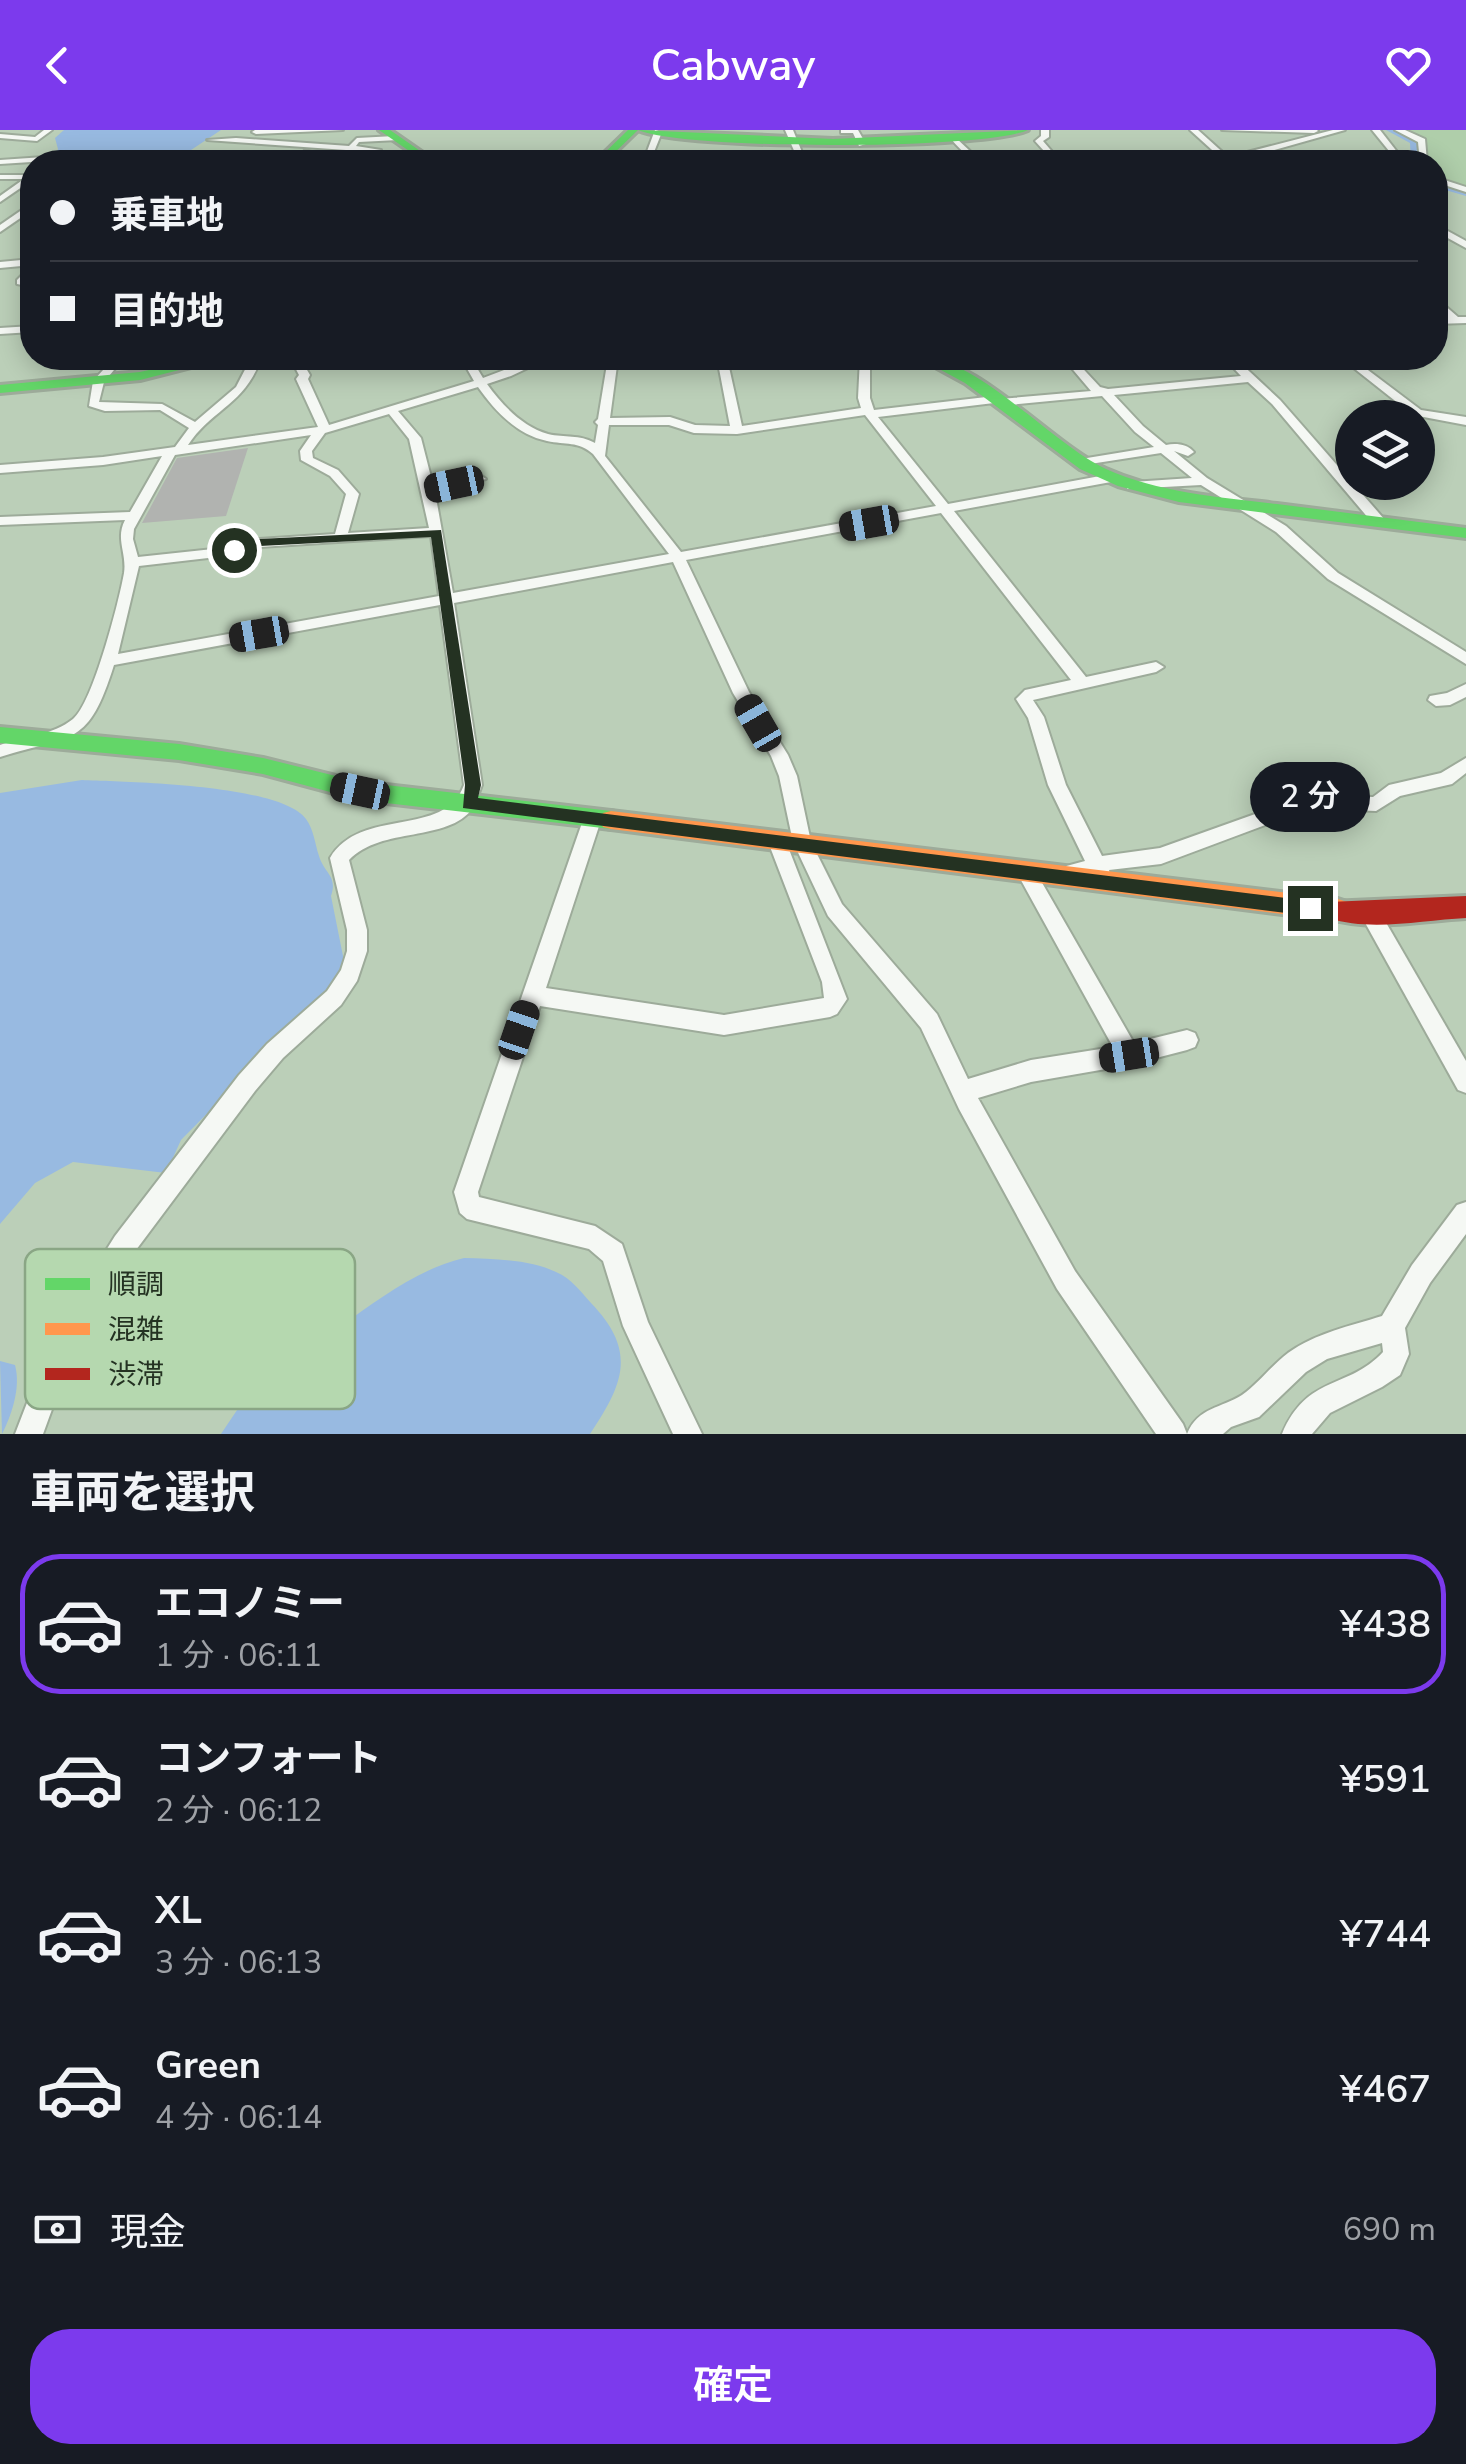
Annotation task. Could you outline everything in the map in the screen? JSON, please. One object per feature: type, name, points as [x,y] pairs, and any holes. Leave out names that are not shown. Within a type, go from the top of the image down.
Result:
[{"type":"street","points":[[0,136],[37,140],[48,130]]},
{"type":"street","points":[[225,150],[247,131],[339,130]]},
{"type":"street","points":[[612,150],[633,130]]},
{"type":"street","points":[[795,144],[819,139],[817,130]]},
{"type":"street","points":[[652,131],[731,134],[795,144],[852,137],[1023,130]]},
{"type":"street","points":[[1045,130],[1039,140],[1048,150]]},
{"type":"street","points":[[1194,130],[1213,150]]},
{"type":"street","points":[[1226,130],[1338,131]]},
{"type":"street","points":[[1267,130],[1286,146]]},
{"type":"street","points":[[1376,130],[1392,150]]},
{"type":"street","points":[[1399,130],[1422,142],[1423,150]]},
{"type":"street","points":[[1271,150],[1338,131]]},
{"type":"street","points":[[37,140],[40,150]]},
{"type":"street","points":[[211,140],[387,148]]},
{"type":"street","points":[[350,150],[358,140],[387,148]]},
{"type":"street","points":[[1450,320],[1466,330]]},
{"type":"street","points":[[109,370],[92,396],[96,406],[162,407],[194,426]]},
{"type":"street","points":[[0,389],[171,370]]},
{"type":"street","points":[[0,751],[60,733],[84,720],[102,689],[132,562],[124,541],[132,516],[194,426],[234,400],[250,370]]},
{"type":"street","points":[[301,370],[323,430]]},
{"type":"street","points":[[472,370],[500,410],[540,435],[575,437],[598,452],[678,557],[741,693],[784,766],[802,842],[835,910],[928,1021],[1066,1280],[1174,1434]]},
{"type":"street","points":[[0,469],[174,452],[323,430],[512,370]]},
{"type":"street","points":[[598,452],[611,370]]},
{"type":"street","points":[[724,370],[736,430]]},
{"type":"street","points":[[864,370],[864,398],[870,412],[1082,683]]},
{"type":"street","points":[[954,370],[1081,464],[1122,482],[1247,507],[1466,533]]},
{"type":"street","points":[[1080,370],[1203,481],[1281,529],[1332,576],[1466,659]]},
{"type":"street","points":[[1242,370],[1380,522]]},
{"type":"street","points":[[1361,370],[1412,410],[1466,421]]},
{"type":"street","points":[[601,422],[670,421],[694,429],[736,430],[870,412],[1251,378]]},
{"type":"street","points":[[122,1249],[247,1082],[334,998],[350,974],[357,950],[356,930],[339,858],[347,845],[363,836],[454,816],[469,803],[473,785],[437,532],[415,438],[391,410]]},
{"type":"street","points":[[323,430],[306,451],[306,460],[334,474],[353,494],[340,539]]},
{"type":"street","points":[[1081,464],[1180,448],[1188,452]]},
{"type":"street","points":[[427,490],[480,479]]},
{"type":"street","points":[[108,662],[945,509],[1122,482],[1203,481]]},
{"type":"street","points":[[0,521],[132,516]]},
{"type":"street","points":[[132,562],[234,550],[259,542],[437,532]]},
{"type":"street","points":[[1101,874],[1057,785],[1036,717],[1024,699],[1156,667]]},
{"type":"street","points":[[1436,700],[1450,700],[1466,690]]},
{"type":"street","points":[[0,736],[179,752],[262,766],[360,791],[802,842],[1062,878],[1101,874],[1160,856],[1278,813],[1300,801],[1376,804],[1395,790],[1446,779],[1466,764]]},
{"type":"street","points":[[592,820],[466,1192],[468,1204],[476,1210],[596,1238],[607,1245],[636,1326],[688,1434]]},
{"type":"street","points":[[531,995],[724,1025],[830,1007],[837,999],[832,982],[776,839]]},
{"type":"street","points":[[1026,873],[1129,1055]]},
{"type":"street","points":[[1101,874],[1370,912],[1466,908]]},
{"type":"street","points":[[1370,912],[1466,1082]]},
{"type":"street","points":[[963,1092],[1030,1071],[1129,1055],[1187,1040]]},
{"type":"street","points":[[1200,1434],[1223,1416],[1249,1407],[1297,1363],[1321,1348],[1391,1327],[1421,1274],[1466,1214]]},
{"type":"street","points":[[1296,1434],[1304,1418],[1322,1401],[1385,1369],[1395,1359],[1391,1327]]},
{"type":"street","points":[[29,1434],[39,1409]]},
{"type":"shaded area","points":[[1403,130],[1466,130],[1466,189],[1448,182],[1448,150],[1425,150],[1423,142]]},
{"type":"water","points":[[64,130],[221,130],[191,150],[58,150],[55,138]]},
{"type":"water","points":[[82,780],[201,787],[266,798],[291,807],[309,823],[321,862],[332,879],[331,896],[345,966],[338,981],[181,1140],[166,1173],[73,1162],[35,1183],[0,1224],[0,793]]},
{"type":"water","points":[[464,1258],[499,1259],[546,1268],[567,1278],[606,1321],[620,1353],[620,1368],[611,1399],[590,1434],[221,1434],[238,1409],[355,1409],[355,1316],[415,1277]]},
{"type":"water","points":[[0,1361],[15,1365],[17,1382],[2,1434]]},
{"type":"building","points":[[248,448],[226,516],[142,523],[177,458]]},
{"type":"waterway","points":[[1391,130],[1415,141],[1415,150]]},
{"type":"waterway","points":[[1448,187],[1466,193]]},
{"type":"traffic: fast","points":[[384,130],[413,150]]},
{"type":"traffic: fast","points":[[612,150],[633,130]]},
{"type":"traffic: fast","points":[[643,130],[833,142],[928,140],[1023,130]]},
{"type":"traffic: fast","points":[[0,389],[166,370]]},
{"type":"traffic: fast","points":[[950,370],[970,380],[1086,466],[1124,483],[1179,497],[1466,533]]},
{"type":"traffic: fast","points":[[0,735],[179,752],[263,766],[360,791],[611,820]]},
{"type":"traffic: slow","points":[[611,820],[1338,910]]},
{"type":"traffic: jam","points":[[1338,910],[1370,913],[1466,907]]},
{"type":"route","points":[[234,550],[259,542],[437,532],[473,785],[469,803],[1310,908]]}]
